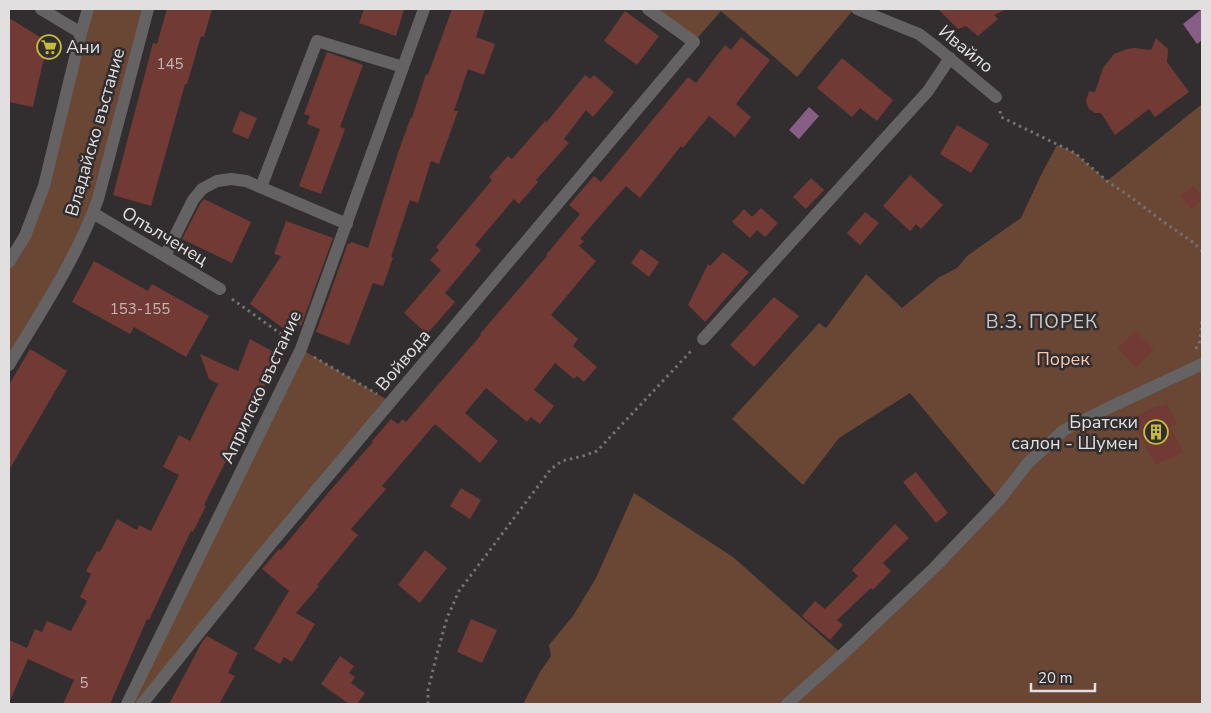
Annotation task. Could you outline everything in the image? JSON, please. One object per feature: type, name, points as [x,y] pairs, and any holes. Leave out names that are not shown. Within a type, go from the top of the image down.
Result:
[{"type":"street","points":[[41,9],[81,33]]},
{"type":"street","name":"Владайско въстание","points":[[9,262],[25,236],[44,186],[88,9]]},
{"type":"street","name":"Владайско въстание","points":[[9,365],[69,264],[93,213],[148,9]]},
{"type":"street","name":"Априлско въстание","points":[[127,704],[301,349],[424,9]]},
{"type":"street","name":"Войвода","points":[[142,704],[265,551],[694,42],[648,9]]},
{"type":"street","name":"Ивайло","points":[[857,9],[919,34],[996,97]]},
{"type":"street","points":[[261,187],[317,41],[403,67]]},
{"type":"street","points":[[702,339],[928,91],[950,58]]},
{"type":"street","points":[[165,256],[192,200],[202,189],[217,181],[246,181],[347,224]]},
{"type":"street","name":"Опълченец","points":[[93,213],[220,289]]},
{"type":"street","points":[[787,704],[934,568],[999,500],[1028,463],[1064,430],[1202,364]]},
{"type":"path","points":[[996,97],[1001,117],[1075,153],[1107,181],[1194,243],[1202,251]]},
{"type":"path","points":[[1187,370],[1200,341],[1202,320]]},
{"type":"path","points":[[428,704],[428,690],[436,654],[447,618],[459,591],[551,469],[562,461],[598,450],[702,339]]},
{"type":"green space","points":[[88,9],[148,9],[98,199],[9,365],[9,262],[25,236]]},
{"type":"green space","points":[[648,9],[854,9],[797,77],[721,11],[694,42]]},
{"type":"green space","name":"Порек","points":[[1202,104],[1202,704],[523,704],[551,656],[549,645],[573,616],[596,578],[634,493],[733,557],[842,654],[999,500],[910,393],[839,438],[803,485],[732,419],[819,323],[826,328],[866,274],[902,308],[938,278],[957,268],[967,256],[1021,218],[1057,145],[1075,153],[1107,181]]},
{"type":"green space","points":[[301,349],[391,402],[142,704],[127,704]]},
{"type":"shaded area","points":[[1202,9],[1202,40],[1197,44],[1183,24]]},
{"type":"shaded area","points":[[809,107],[819,116],[799,139],[789,130]]},
{"type":"building","points":[[167,9],[212,9],[204,37],[201,36],[187,84],[185,84],[151,206],[113,195],[153,43],[157,44]]},
{"type":"building","points":[[364,9],[404,9],[396,36],[359,23]]},
{"type":"building","points":[[452,9],[485,9],[476,37],[495,44],[484,75],[468,69],[454,111],[458,111],[439,164],[431,161],[418,203],[410,200],[383,286],[373,283],[349,345],[316,332],[348,243],[350,244],[351,242],[368,248],[399,150]]},
{"type":"building","points":[[938,9],[1007,9],[994,15],[998,19],[978,36],[966,26],[958,29]]},
{"type":"building","points":[[625,11],[659,36],[637,65],[604,41]]},
{"type":"building","points":[[9,18],[53,45],[43,62],[33,107],[9,102]]},
{"type":"building","points":[[741,37],[770,60],[736,104],[751,117],[735,137],[709,116],[683,148],[681,146],[640,198],[626,186],[580,239],[584,241],[579,246],[596,261],[551,315],[578,339],[573,346],[597,367],[584,382],[577,376],[574,379],[555,363],[534,390],[554,406],[540,424],[531,417],[527,422],[486,388],[465,413],[498,441],[480,463],[435,424],[382,486],[386,489],[351,529],[358,535],[296,613],[315,624],[292,662],[284,657],[280,664],[254,649],[289,591],[262,569],[279,549],[281,550],[391,419],[398,424],[403,419],[406,422],[481,335],[580,214],[569,205],[594,176],[601,182],[688,77],[696,83],[725,45],[731,50]]},
{"type":"building","points":[[1156,38],[1168,49],[1167,62],[1189,92],[1155,117],[1149,109],[1115,135],[1101,113],[1095,113],[1089,109],[1086,101],[1089,91],[1095,92],[1103,68],[1114,54],[1134,48],[1151,50]]},
{"type":"building","points":[[327,52],[363,65],[340,127],[345,129],[321,194],[299,186],[320,129],[307,124],[310,116],[304,114]]},
{"type":"building","points":[[842,58],[893,100],[877,121],[860,108],[852,117],[817,88]]},
{"type":"building","points":[[585,75],[590,79],[594,75],[614,92],[593,117],[586,110],[564,139],[569,143],[536,180],[538,182],[519,204],[514,199],[475,245],[481,250],[445,293],[455,302],[427,334],[404,313],[441,270],[430,260],[439,250],[436,247],[492,180],[489,177],[508,156],[512,159],[546,120],[546,123]]},
{"type":"building","points":[[240,111],[257,118],[248,139],[232,132]]},
{"type":"building","points":[[957,125],[989,144],[971,173],[940,154]]},
{"type":"building","points":[[910,175],[943,205],[921,229],[916,224],[910,231],[883,206]]},
{"type":"building","points":[[811,178],[824,190],[806,209],[793,197]]},
{"type":"building","points":[[1193,186],[1202,196],[1202,200],[1191,209],[1181,196]]},
{"type":"building","points":[[204,199],[251,222],[232,263],[182,239]]},
{"type":"building","points":[[761,208],[778,223],[765,237],[757,230],[750,238],[732,222],[744,209],[752,217]]},
{"type":"building","points":[[865,212],[879,223],[860,245],[847,233]]},
{"type":"building","points":[[286,221],[333,238],[301,326],[291,322],[287,331],[250,304],[281,256],[274,254]]},
{"type":"building","points":[[641,249],[659,262],[649,277],[631,263]]},
{"type":"building","points":[[723,252],[749,272],[705,322],[688,305],[708,264],[710,266]]},
{"type":"building","points":[[94,261],[148,291],[152,284],[209,316],[186,357],[134,327],[130,334],[72,302]]},
{"type":"building","points":[[774,297],[799,316],[754,367],[730,345]]},
{"type":"building","points":[[1136,331],[1154,349],[1136,367],[1118,348]]},
{"type":"building","points":[[250,339],[279,355],[257,402],[226,459],[204,505],[206,506],[193,532],[191,531],[149,620],[147,619],[110,704],[63,704],[74,680],[28,659],[9,703],[9,640],[27,648],[35,629],[42,632],[47,621],[71,631],[87,601],[80,597],[91,574],[86,571],[97,551],[100,552],[117,519],[137,530],[139,525],[151,531],[179,475],[163,467],[179,435],[190,441],[218,384],[209,379],[200,354],[238,371]]},
{"type":"building","points":[[30,349],[67,371],[9,470],[9,385]]},
{"type":"building","name":"Братски салон - Шумен","points":[[1167,404],[1177,424],[1170,427],[1183,452],[1155,465],[1132,418]]},
{"type":"building","points":[[916,472],[948,513],[936,523],[903,482]]},
{"type":"building","points":[[461,488],[481,500],[470,519],[450,506]]},
{"type":"building","points":[[895,524],[909,538],[883,563],[891,571],[873,590],[871,588],[837,620],[843,625],[830,640],[802,616],[815,601],[825,609],[858,576],[852,570]]},
{"type":"building","points":[[425,550],[447,568],[420,603],[398,585]]},
{"type":"building","points":[[471,619],[497,630],[482,663],[457,652]]},
{"type":"building","points":[[207,636],[238,653],[228,673],[235,676],[219,704],[169,704],[202,642]]},
{"type":"building","points":[[340,656],[354,666],[349,673],[355,677],[351,683],[365,693],[357,704],[349,704],[321,684]]},
{"type":"place","name":"Ани","points":[[49,47]]},
{"type":"place","name":"Братски салон - Шумен","points":[[1156,432]]},
{"type":"district","name":"В.З. ПОРЕК","points":[[1042,322]]}]
